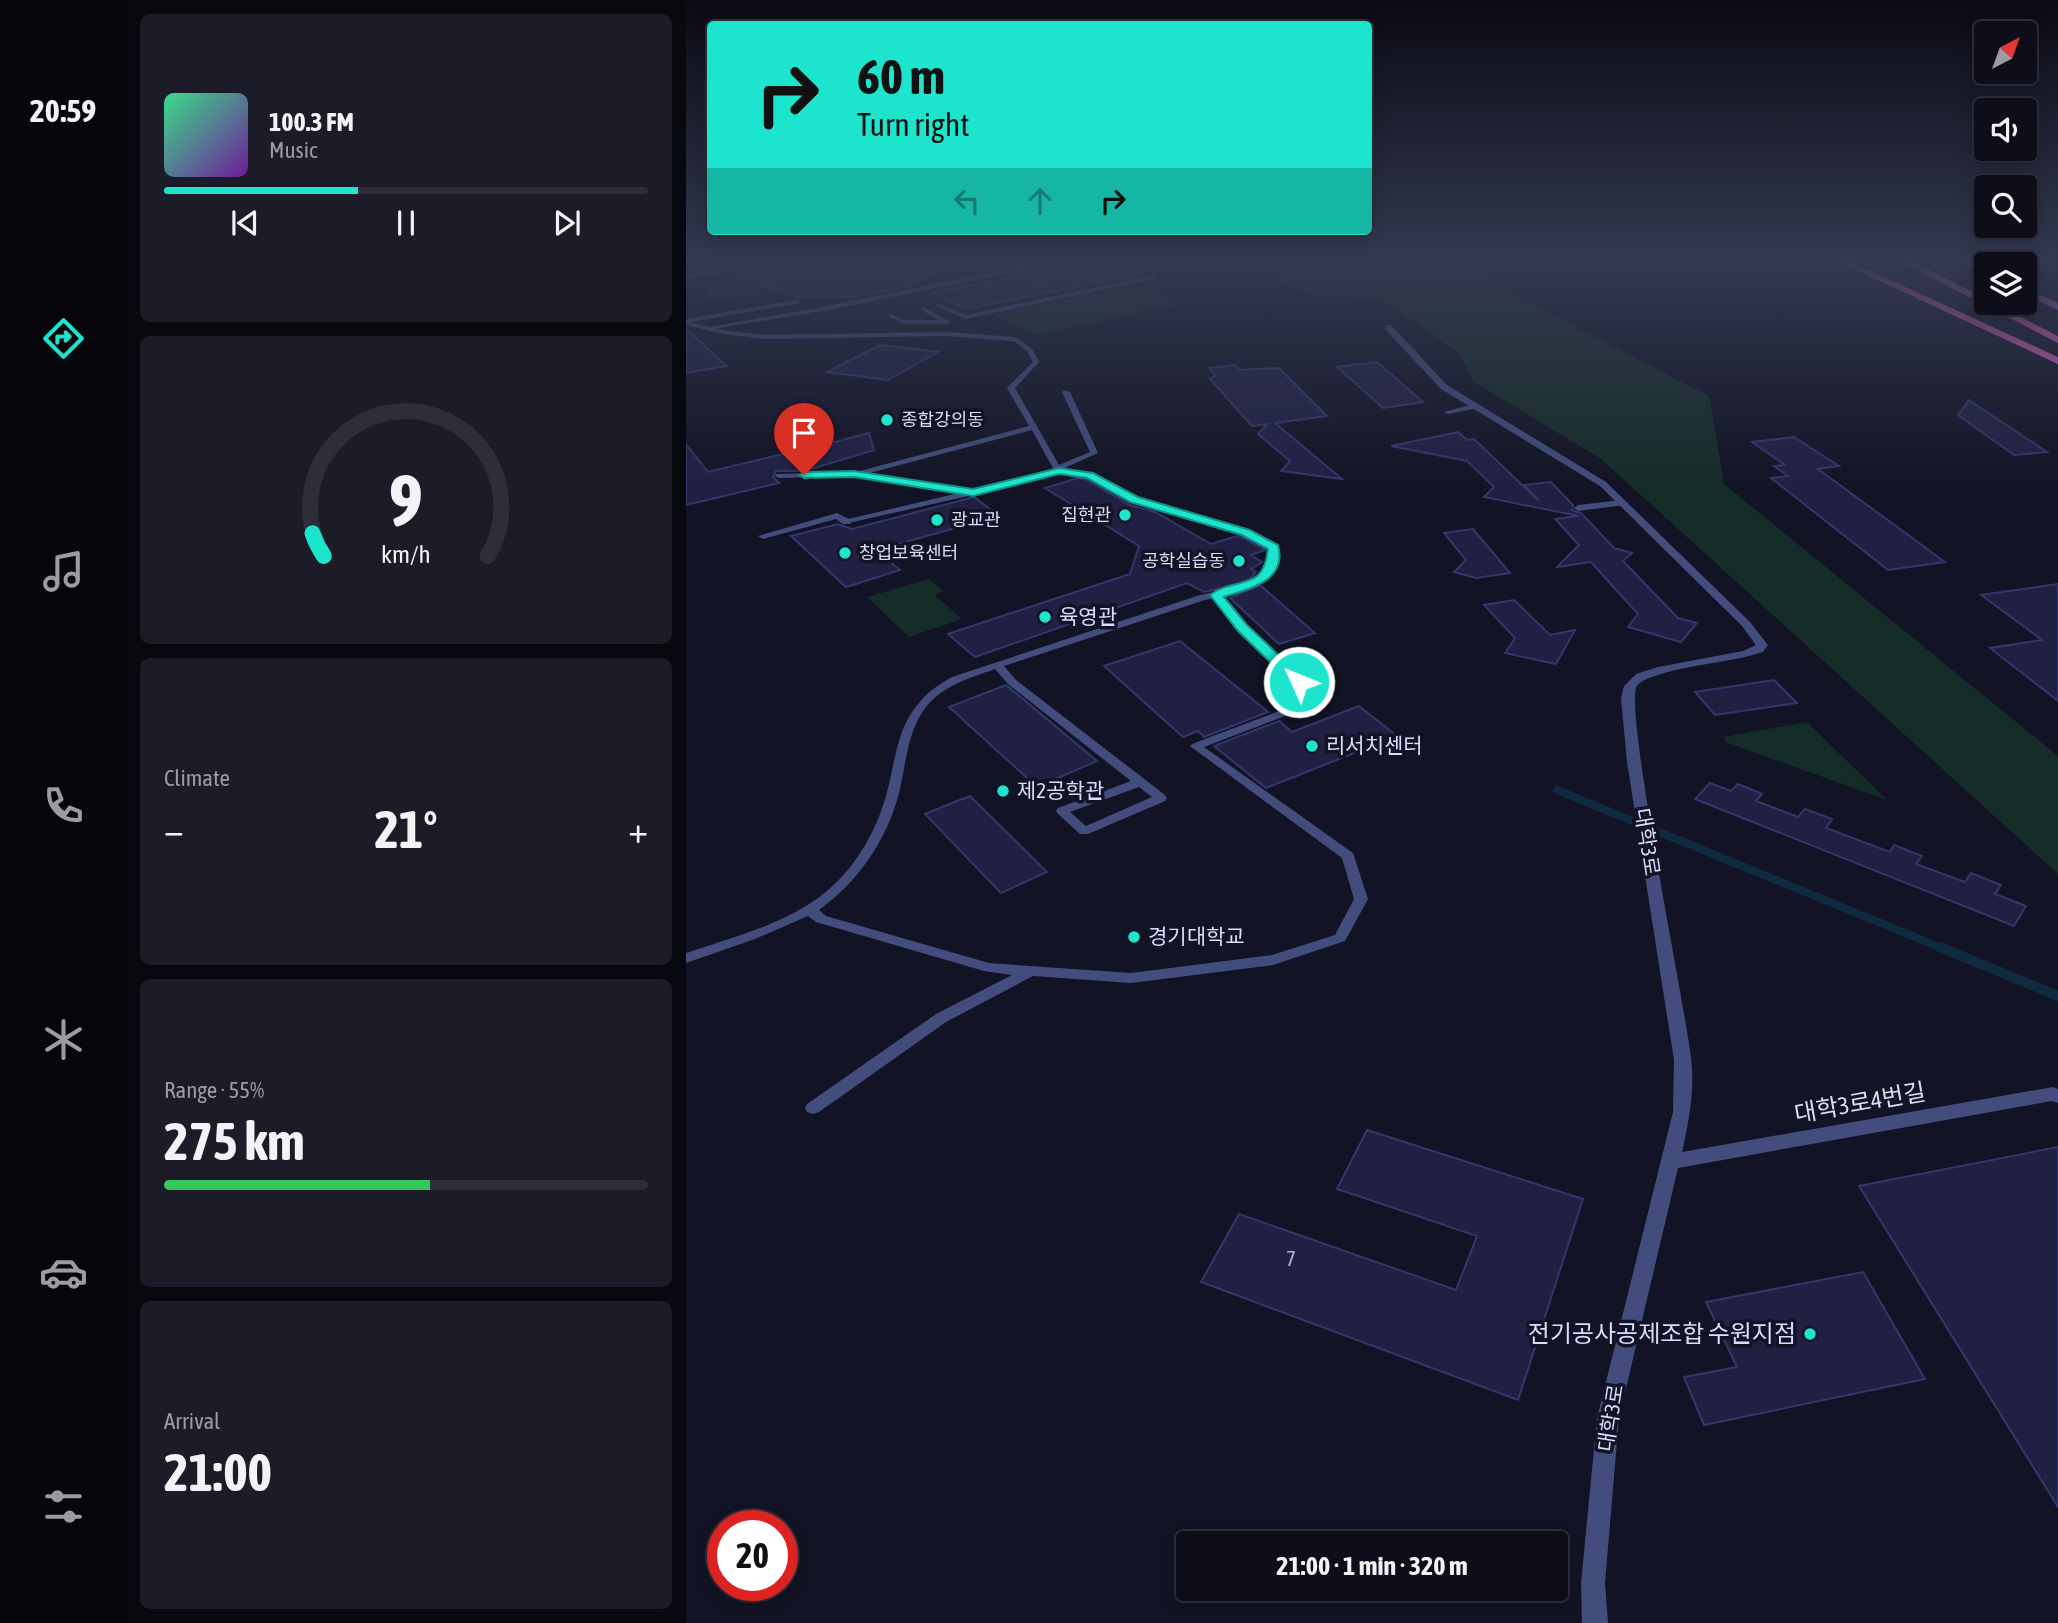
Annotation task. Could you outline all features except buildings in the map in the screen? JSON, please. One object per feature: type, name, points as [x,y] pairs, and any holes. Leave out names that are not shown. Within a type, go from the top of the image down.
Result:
[{"type":"highway","points":[[2006,337],[2058,361]]},
{"type":"street","name":"대학3로","points":[[1397,337],[1433,377],[1474,406],[1590,474],[1746,624],[1762,645],[1759,650],[1745,654],[1657,671],[1640,677],[1630,686],[1626,698],[1683,1060],[1682,1112],[1608,1418],[1593,1583],[1595,1623]]},
{"type":"street","points":[[763,536],[836,516],[846,522]]},
{"type":"street","name":"대학3로4번길","points":[[1670,1162],[2053,1094],[2058,1096]]},
{"type":"lane","points":[[984,337],[1016,339],[1030,350],[1036,362],[1011,388],[1058,470]]},
{"type":"lane","points":[[846,522],[1058,470],[1094,453],[1066,392]]},
{"type":"lane","points":[[1448,412],[1474,406]]},
{"type":"lane","points":[[854,474],[1035,427]]},
{"type":"lane","points":[[686,958],[810,910],[847,879],[886,816],[913,716],[924,700],[938,688],[1203,597],[1261,581],[1272,566],[1274,548],[1246,533],[1134,500],[1090,475],[1058,470]]},
{"type":"lane","points":[[779,475],[854,474],[973,492]]},
{"type":"lane","points":[[1578,508],[1622,503]]},
{"type":"lane","points":[[810,910],[821,919],[989,968],[1131,978],[1273,960],[1340,938],[1361,899],[1348,856],[1196,746],[1318,701],[1242,628],[1216,595]]},
{"type":"lane","points":[[998,666],[1012,682],[1161,798],[1084,831],[1062,811],[1140,782]]},
{"type":"lane","points":[[813,1108],[941,1018],[1031,971]]},
{"type":"green space","points":[[1436,337],[1594,337],[1709,396],[1724,484],[2058,756],[2058,874],[1600,458],[1474,382],[1458,352]]},
{"type":"green space","points":[[929,579],[943,591],[935,595],[962,619],[909,637],[867,597]]},
{"type":"green space","points":[[1807,722],[1887,800],[1728,743],[1723,737]]},
{"type":"waterway","points":[[1557,790],[1944,949]]},
{"type":"waterway","points":[[1940,947],[2058,996]]},
{"type":"place","name":"종합강의동","points":[[887,420]]},
{"type":"place","name":"집현관","points":[[1125,515]]},
{"type":"place","name":"광교관","points":[[937,520]]},
{"type":"place","name":"창업보육센터","points":[[845,553]]},
{"type":"place","name":"공학실습동","points":[[1239,561]]},
{"type":"place","name":"육영관","points":[[1045,617]]},
{"type":"place","name":"리서치센터","points":[[1312,746]]},
{"type":"place","name":"제2공학관","points":[[1003,791]]},
{"type":"place","name":"경기대학교","points":[[1134,937]]},
{"type":"place","name":"전기공사공제조합 수원지점","points":[[1810,1334]]},
{"type":"route","points":[[804,475],[854,474],[973,492],[1059,471],[1090,475],[1134,500],[1246,533],[1274,548],[1272,566],[1261,581],[1227,594],[1216,595],[1242,628],[1299,682]]}]
